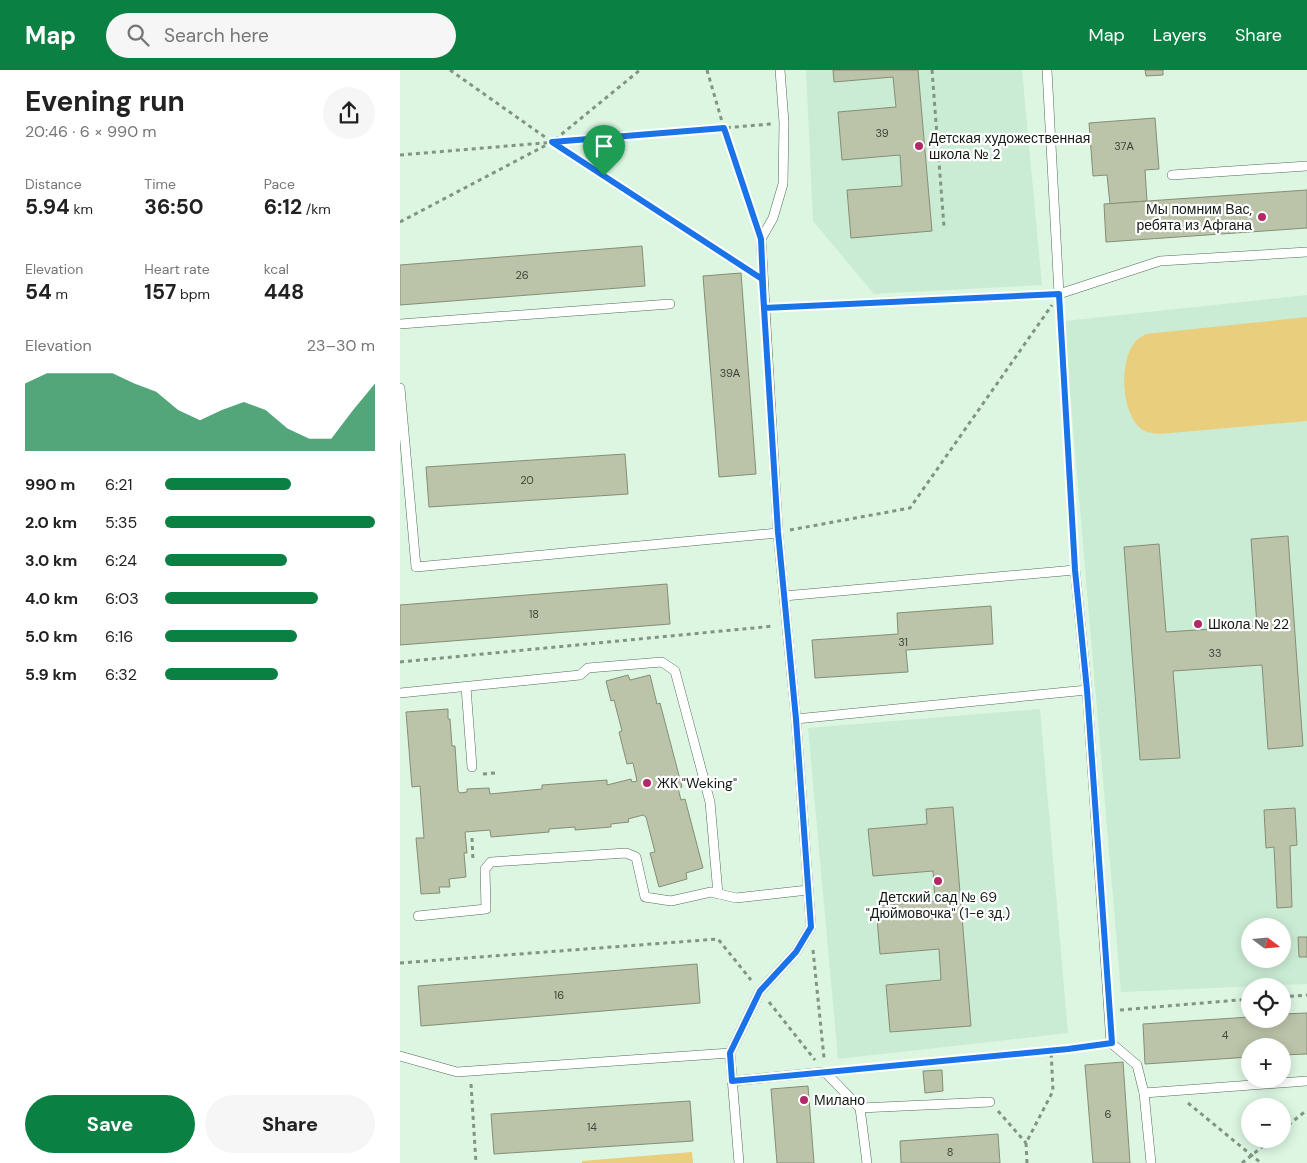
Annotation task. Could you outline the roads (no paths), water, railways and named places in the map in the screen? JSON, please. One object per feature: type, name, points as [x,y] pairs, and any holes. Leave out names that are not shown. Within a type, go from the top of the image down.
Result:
[{"type":"lane","points":[[739,1163],[730,1053],[760,991],[796,952],[811,927],[796,719],[778,532],[762,279],[761,239],[773,218],[783,184],[784,123],[780,70]]},
{"type":"lane","points":[[1047,70],[1059,294],[1160,261],[1307,252]]},
{"type":"lane","points":[[1172,175],[1307,166]]},
{"type":"lane","points":[[400,324],[670,304]]},
{"type":"lane","points":[[400,388],[416,567],[778,532]]},
{"type":"lane","points":[[784,596],[1075,570],[1087,690],[1112,1043],[1137,1065],[1144,1093],[1151,1163]]},
{"type":"lane","points":[[400,694],[580,675],[588,668],[662,662],[675,670],[710,802],[718,894]]},
{"type":"lane","points":[[466,687],[475,771]]},
{"type":"lane","points":[[796,719],[1087,690]]},
{"type":"lane","points":[[418,916],[486,909],[485,869],[491,862],[500,861],[626,853],[636,857],[645,897],[671,901],[711,892],[736,898],[808,890]]},
{"type":"lane","points":[[400,1056],[457,1072],[730,1053]]},
{"type":"lane","points":[[732,1081],[825,1072],[860,1108],[867,1163]]},
{"type":"lane","points":[[1144,1093],[1307,1081]]},
{"type":"lane","points":[[860,1108],[990,1102]]},
{"type":"place","name":"Детская художественная школа № 2","points":[[919,146]]},
{"type":"place","name":"Мы помним Вас, ребята из Афгана","points":[[1262,217]]},
{"type":"place","name":"Школа № 22","points":[[1198,624]]},
{"type":"place","name":"ЖК \"Weking\"","points":[[647,783]]},
{"type":"place","name":"Детский сад № 69 \"Дюймовочка\" (1-е зд.)","points":[[938,881]]},
{"type":"place","name":"Милано","points":[[804,1100]]}]
